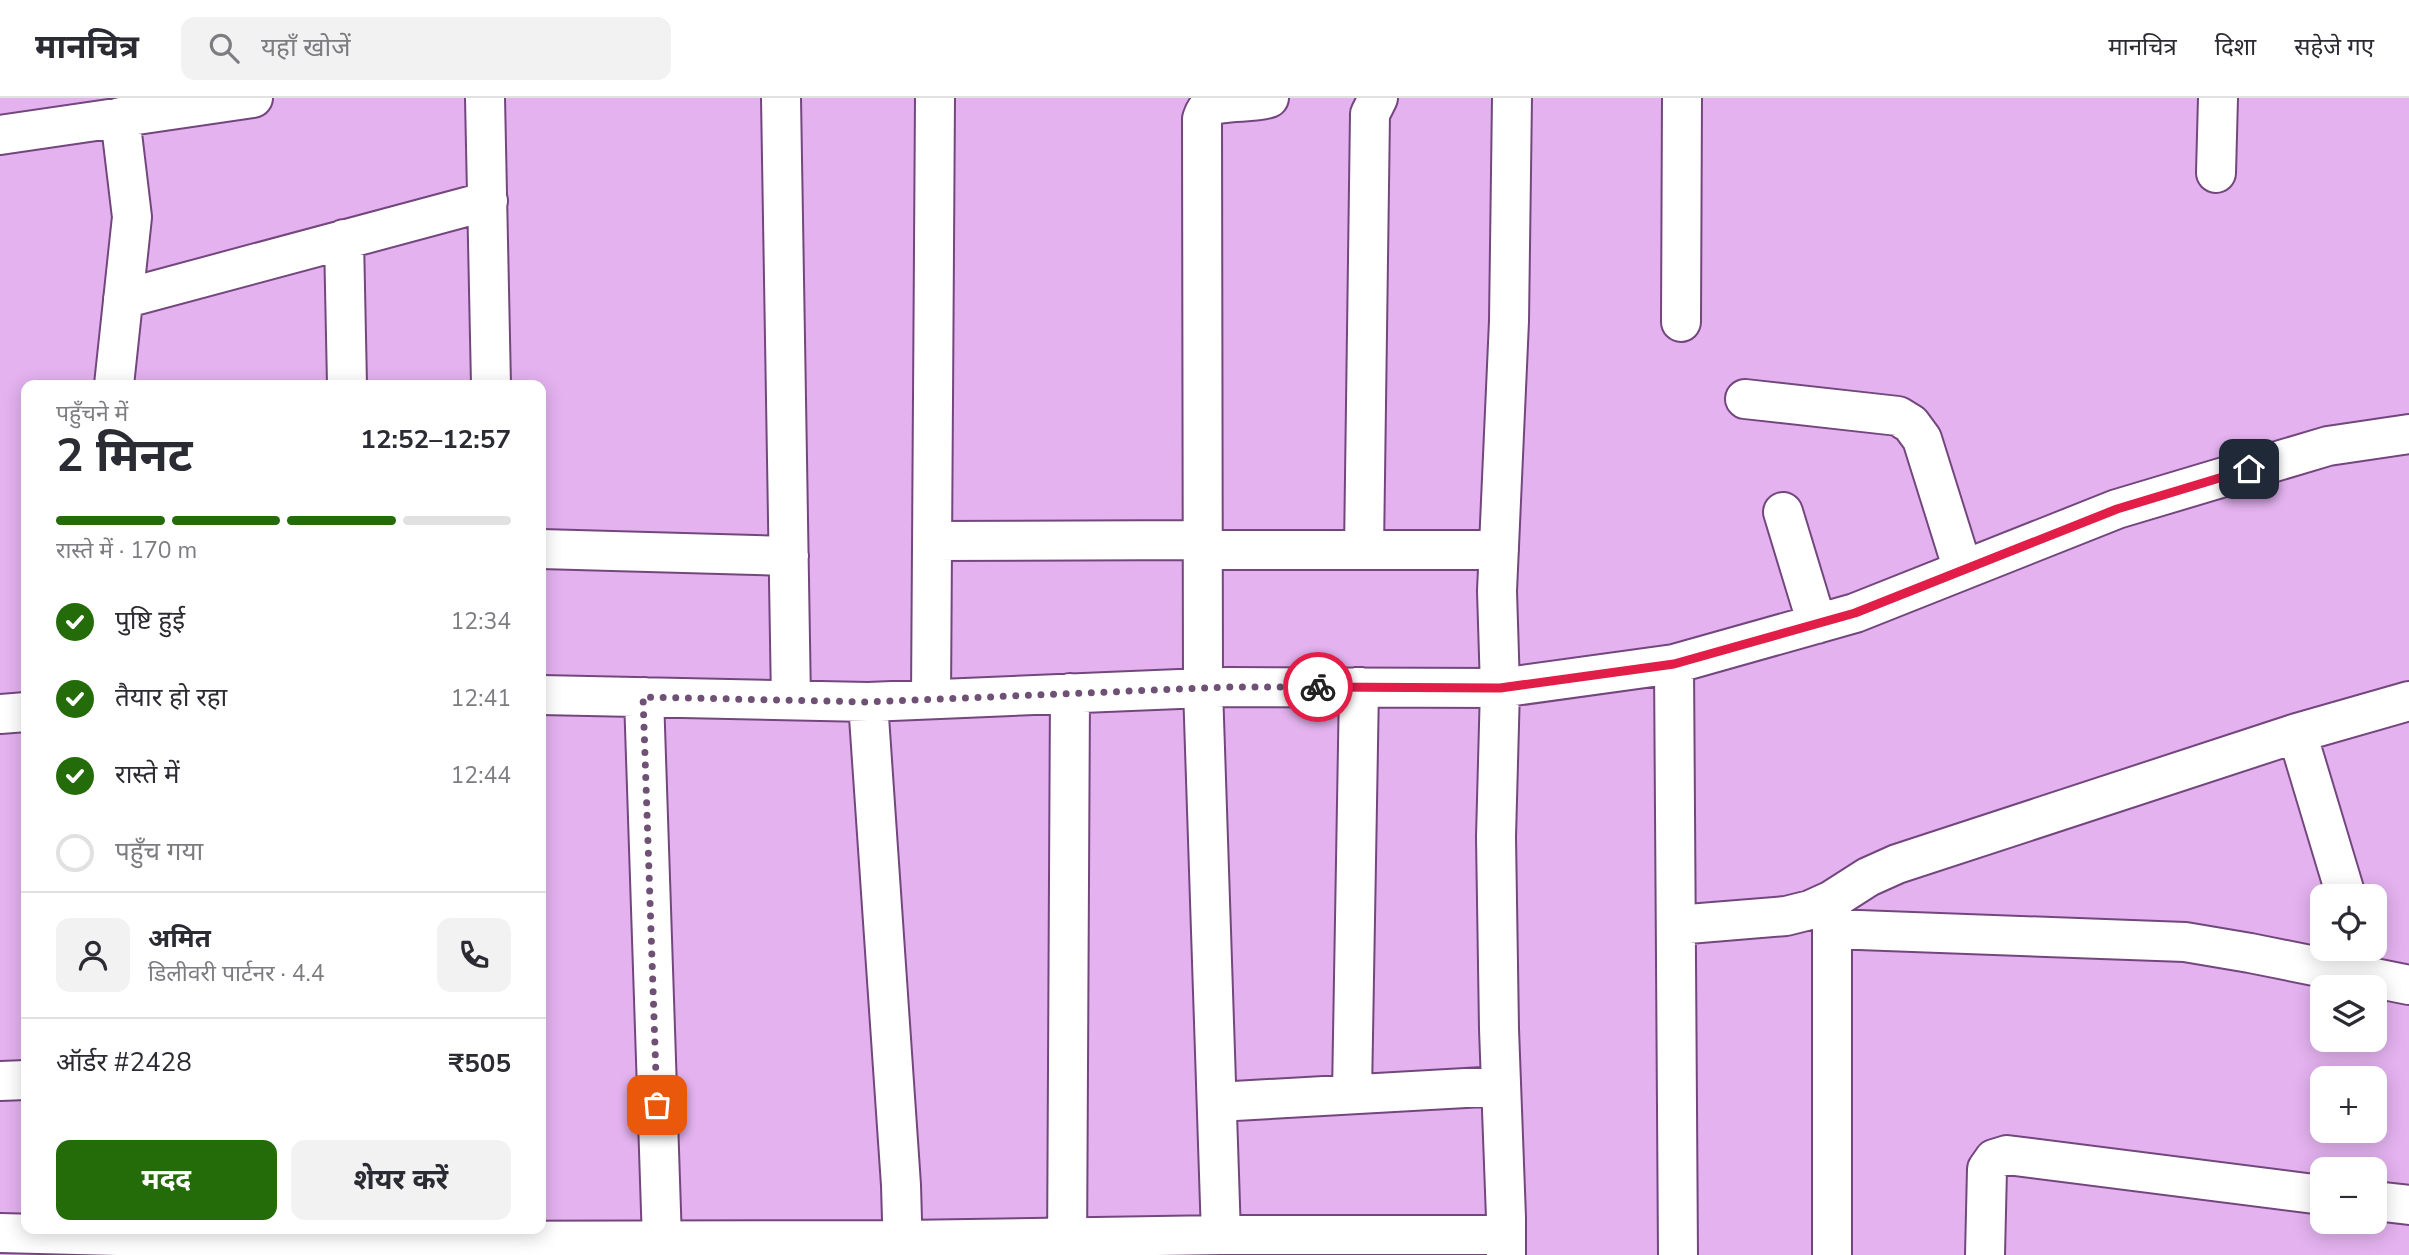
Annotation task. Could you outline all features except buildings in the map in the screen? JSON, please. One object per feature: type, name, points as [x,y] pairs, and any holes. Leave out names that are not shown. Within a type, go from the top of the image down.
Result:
[{"type":"street","points":[[0,135],[253,98]]},
{"type":"street","points":[[485,98],[491,380]]},
{"type":"street","points":[[782,98],[791,700]]},
{"type":"street","points":[[931,699],[934,98]]},
{"type":"street","points":[[1221,1236],[1203,688],[1202,119],[1208,108],[1218,104],[1258,102],[1269,98]]},
{"type":"street","points":[[1364,550],[1370,114],[1378,98]]},
{"type":"street","points":[[0,1233],[114,1245],[312,1235],[419,1248],[662,1241],[754,1247],[1067,1246],[1221,1236],[1506,1245],[1496,837],[1500,688],[1497,591],[1508,321],[1512,98]]},
{"type":"street","points":[[1681,321],[1682,98]]},
{"type":"street","points":[[2216,173],[2218,98]]},
{"type":"street","points":[[115,380],[132,217],[120,117]]},
{"type":"street","points":[[123,299],[488,201]]},
{"type":"street","points":[[345,239],[347,380]]},
{"type":"street","points":[[1745,399],[1898,416],[1911,424],[1922,439],[1963,570]]},
{"type":"street","points":[[546,695],[868,702],[1203,688],[1500,688],[1674,664],[1855,613],[2117,509],[2328,446],[2409,435]]},
{"type":"street","points":[[1783,512],[1817,624]]},
{"type":"street","points":[[932,541],[1364,550],[1499,550]]},
{"type":"street","points":[[546,549],[789,556]]},
{"type":"street","points":[[1674,664],[1678,1255]]},
{"type":"street","points":[[1352,1094],[1359,687]]},
{"type":"street","points":[[1067,1246],[1070,693]]},
{"type":"street","points":[[643,697],[662,1241]]},
{"type":"street","points":[[1832,1255],[1832,915],[1868,877],[1897,863],[2297,733],[2409,701]]},
{"type":"street","points":[[868,702],[903,1247]]},
{"type":"street","points":[[0,714],[21,712]]},
{"type":"street","points":[[2297,733],[2342,884]]},
{"type":"street","points":[[1676,925],[1786,916],[1810,910],[1832,915],[2185,942],[2365,962],[2409,985]]},
{"type":"street","points":[[0,1081],[21,1080]]},
{"type":"street","points":[[1217,1102],[1501,1086]]},
{"type":"street","points":[[1985,1255],[1987,1169],[1994,1159],[2007,1155],[2310,1193]]},
{"type":"street","points":[[2387,1202],[2409,1205]]},
{"type":"way so far","points":[[657,1105],[643,697],[868,702],[1228,687],[1318,687]]},
{"type":"route","points":[[1318,687],[1500,688],[1674,664],[1855,613],[2117,509],[2249,469]]}]
